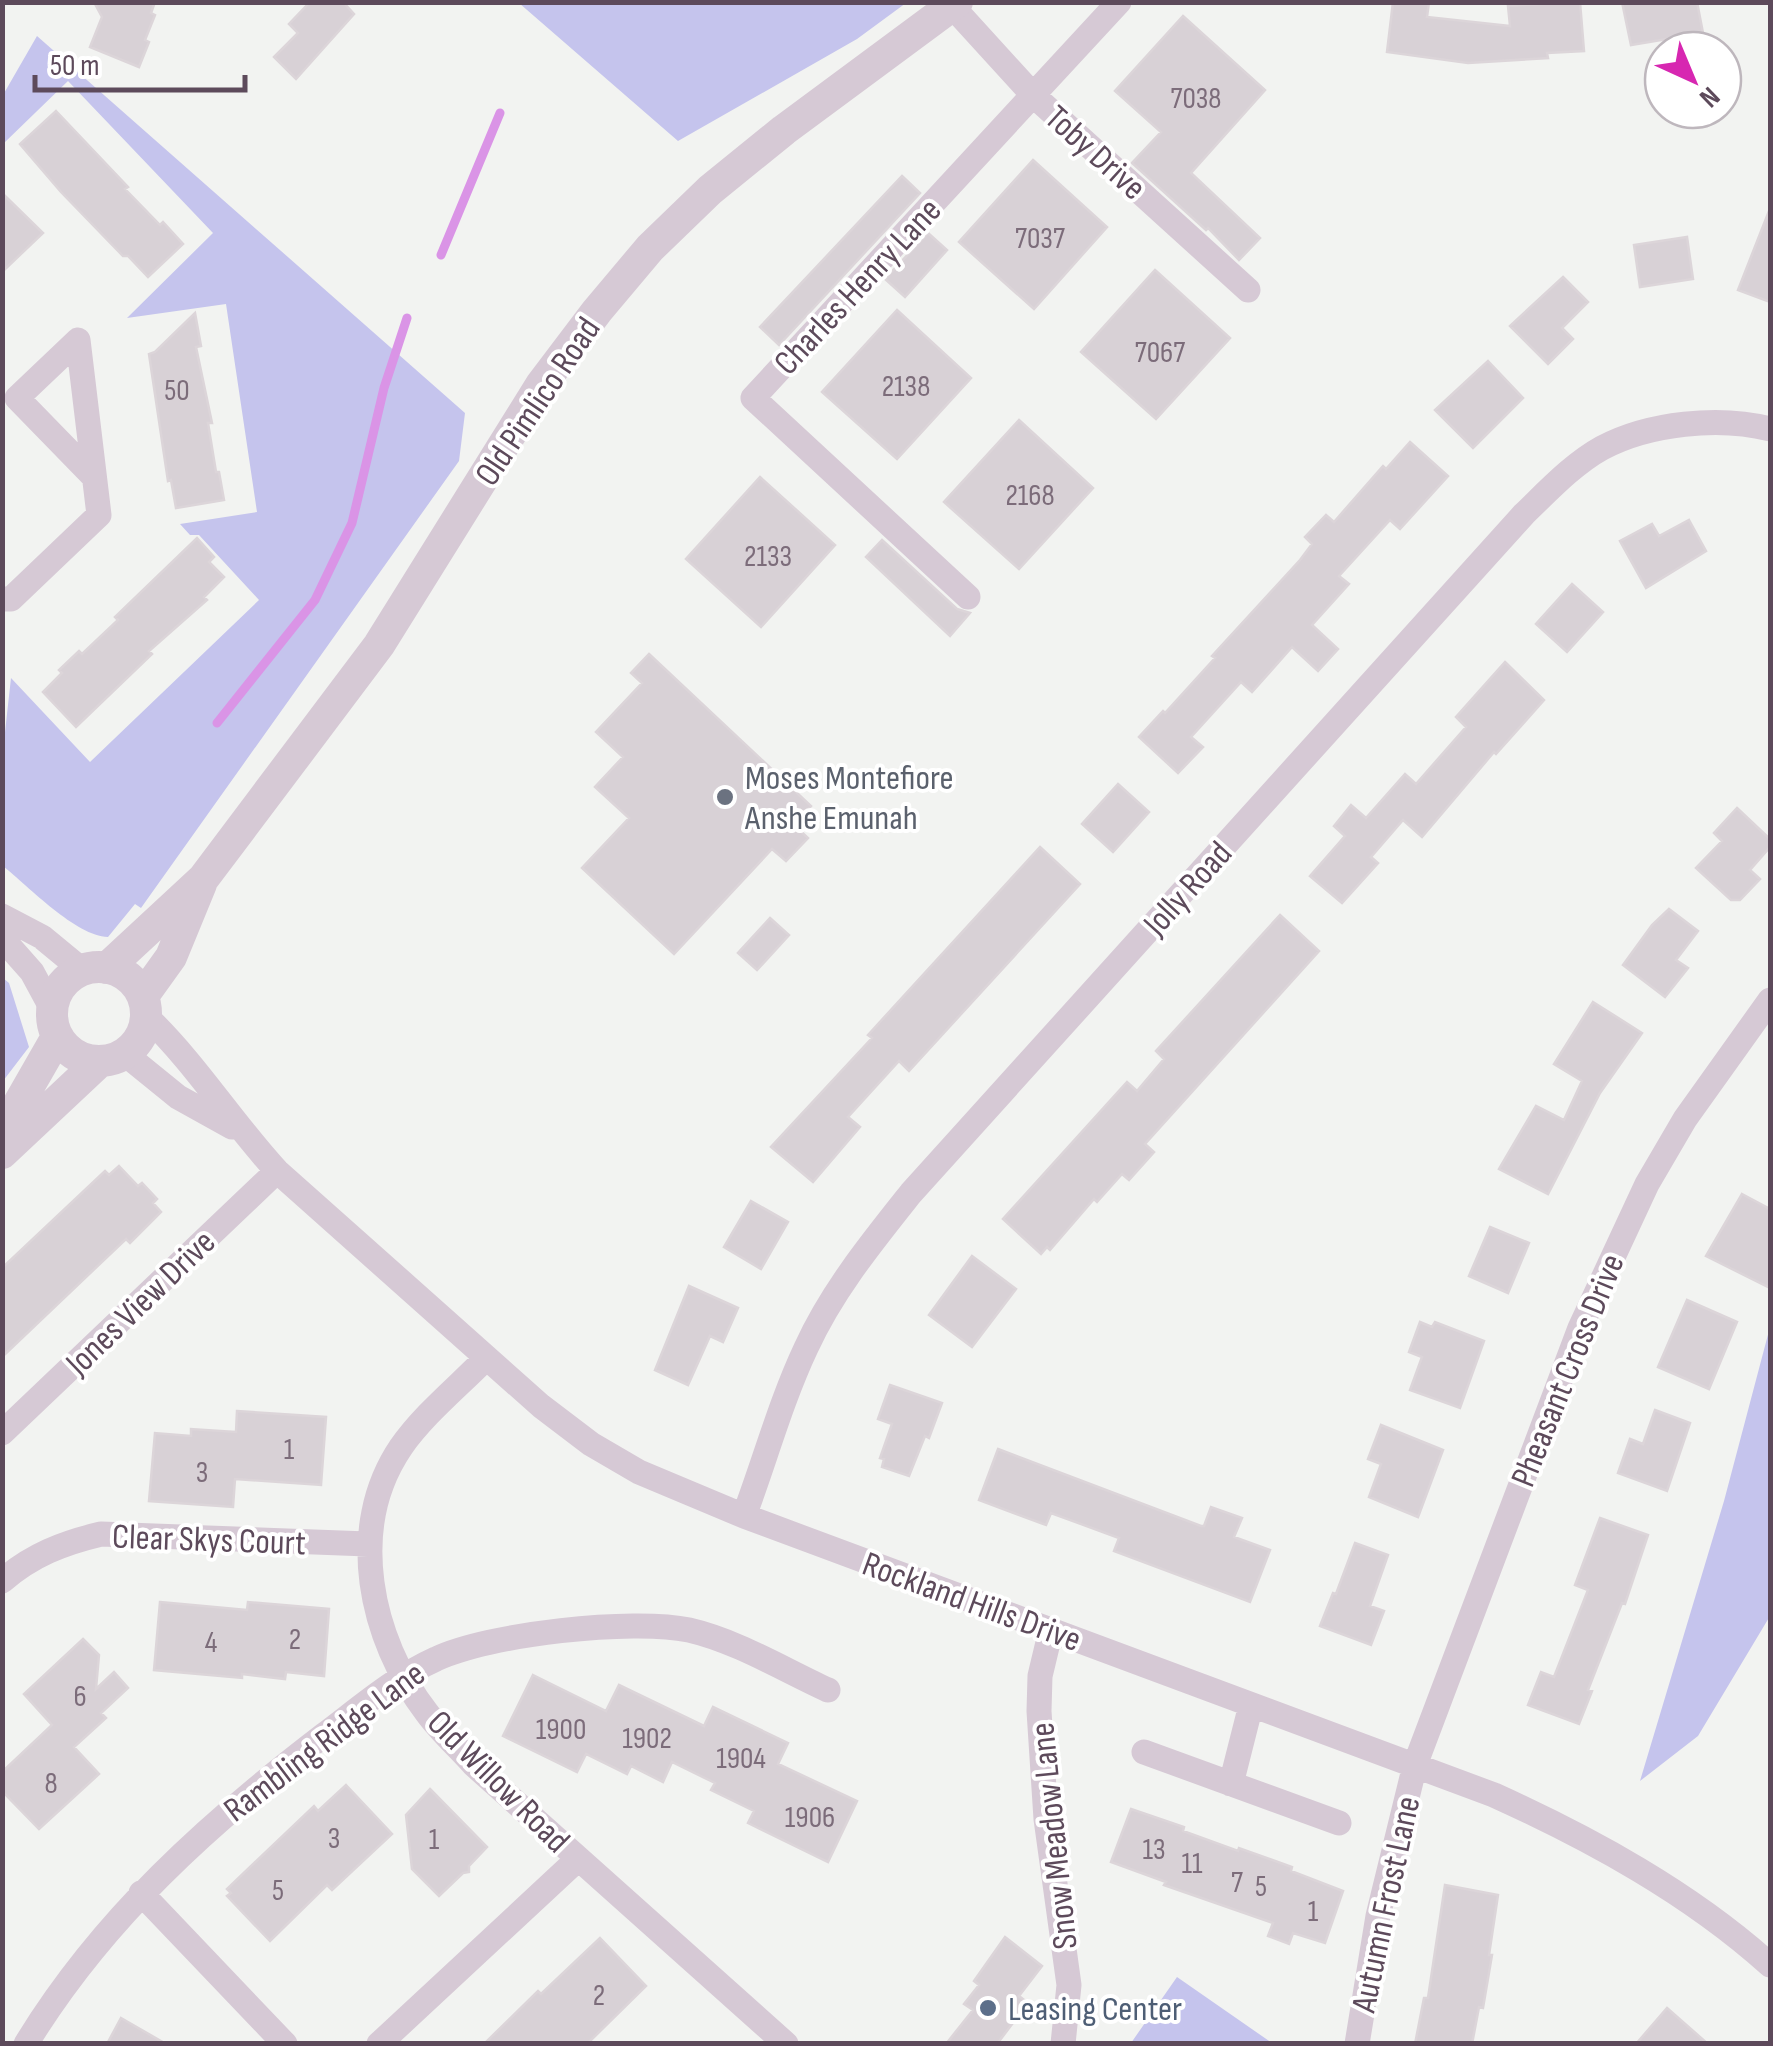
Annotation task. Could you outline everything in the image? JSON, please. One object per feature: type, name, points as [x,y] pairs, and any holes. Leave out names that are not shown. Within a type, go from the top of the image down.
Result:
[{"type":"street","name":"Charles Henry Lane","points":[[968,597],[753,398],[1119,2]]},
{"type":"street","name":"Toby Drive","points":[[955,4],[1033,95],[1248,290]]},
{"type":"street","name":"Old Pimlico Road","points":[[94,969],[202,880],[379,644],[541,385],[640,260],[710,190],[784,130],[955,4]]},
{"type":"street","points":[[2,599],[12,599],[99,515],[78,340],[17,398],[92,474]]},
{"type":"street","name":"Jolly Road","points":[[744,1516],[806,1348],[836,1292],[872,1242],[911,1193],[1524,514],[1563,476],[1602,448],[1641,432],[1700,424],[1752,424],[1770,429]]},
{"type":"street","name":"Old Pimlico Road","points":[[145,1006],[171,957],[202,880]]},
{"type":"street","points":[[2,916],[94,969],[128,977],[145,1006],[140,1038],[2,1153]]},
{"type":"street","points":[[2,938],[32,972],[71,1052],[112,1058]]},
{"type":"street","points":[[2,1140],[55,1023],[59,989],[94,969]]},
{"type":"street","name":"Pheasant Cross Drive","points":[[1415,1765],[1580,1328],[1613,1251],[1685,1118],[1770,1000]]},
{"type":"street","name":"Rockland Hills Drive","points":[[145,1006],[200,1072],[241,1132],[276,1171],[541,1406],[592,1444],[639,1472],[744,1516],[1415,1765],[1552,1821],[1694,1905],[1770,1965]]},
{"type":"street","name":"Rockland Hills Drive","points":[[112,1058],[241,1132]]},
{"type":"street","name":"Jones View Drive","points":[[2,1433],[276,1171]]},
{"type":"street","name":"Old Willow Road","points":[[486,1358],[403,1444],[386,1472],[374,1504],[368,1544],[371,1580],[382,1624],[403,1675],[428,1714],[474,1765],[786,2044]]},
{"type":"street","name":"Clear Skys Court","points":[[2,1582],[24,1563],[64,1543],[100,1534],[368,1544]]},
{"type":"street","name":"Rambling Ridge Lane","points":[[26,2044],[75,1969],[194,1840],[254,1788],[403,1675],[440,1656],[480,1644],[603,1627],[648,1626],[688,1630],[725,1643],[828,1690]]},
{"type":"street","name":"Snow Meadow Lane","points":[[1051,1630],[1040,1676],[1038,1711],[1046,1819],[1070,1985],[1063,2044]]},
{"type":"street","points":[[1232,1784],[1251,1705]]},
{"type":"street","points":[[1144,1752],[1339,1823]]},
{"type":"street","name":"Autumn Frost Lane","points":[[1357,2044],[1378,1916],[1415,1765]]},
{"type":"street","points":[[379,2044],[578,1859]]},
{"type":"street","points":[[141,1894],[285,2044]]},
{"type":"shaded area","points":[[519,3],[906,3],[857,39],[678,141]]},
{"type":"shaded area","points":[[37,36],[465,413],[459,461],[141,908],[135,904],[108,937],[95,935],[68,920],[3,866],[2,759],[11,678],[90,762],[259,600],[199,535],[190,535],[180,524],[257,512],[226,304],[127,318],[213,233],[68,81],[3,144],[3,95]]},
{"type":"shaded area","points":[[3,978],[9,983],[29,1047],[3,1081]]},
{"type":"shaded area","points":[[1770,1327],[1770,1616],[1698,1736],[1640,1781],[1724,1501]]},
{"type":"shaded area","points":[[1177,1977],[1272,2043],[1131,2043]]},
{"type":"building","points":[[94,2],[155,2],[151,13],[155,15],[145,40],[149,42],[139,67],[90,47],[102,17]]},
{"type":"building","points":[[310,2],[343,2],[354,14],[296,79],[274,57],[298,33],[289,24]]},
{"type":"building","points":[[1393,2],[1429,2],[1427,17],[1510,26],[1508,6],[1580,2],[1584,51],[1547,53],[1548,58],[1468,63],[1387,52]]},
{"type":"building","points":[[1622,2],[1697,2],[1702,30],[1643,30],[1643,43],[1631,45]]},
{"type":"building","points":[[1183,16],[1265,90],[1191,173],[1260,238],[1239,260],[1132,163],[1161,132],[1115,91]]},
{"type":"building","points":[[56,111],[128,187],[125,189],[183,244],[148,277],[61,192],[20,144]]},
{"type":"building","points":[[1033,160],[1107,227],[1034,309],[959,242]]},
{"type":"building","points":[[902,176],[920,193],[779,345],[760,327]]},
{"type":"building","points":[[2,193],[43,233],[2,272]]},
{"type":"building","points":[[1770,212],[1770,302],[1738,290]]},
{"type":"building","points":[[928,233],[947,250],[905,297],[885,279]]},
{"type":"building","points":[[1687,237],[1693,279],[1640,287],[1634,245]]},
{"type":"building","points":[[1155,270],[1230,338],[1156,419],[1081,352]]},
{"type":"building","points":[[1563,277],[1588,302],[1562,328],[1573,339],[1548,364],[1510,326]]},
{"type":"building","points":[[897,310],[971,378],[897,459],[822,392]]},
{"type":"building","points":[[195,313],[201,346],[196,347],[224,500],[176,508],[171,480],[168,481],[149,354]]},
{"type":"building","points":[[1488,361],[1523,398],[1473,448],[1435,410]]},
{"type":"building","points":[[1019,420],[1093,488],[1019,569],[944,502]]},
{"type":"building","points":[[1410,442],[1448,476],[1400,529],[1390,520],[1339,576],[1349,584],[1312,625],[1338,649],[1318,671],[1292,647],[1252,692],[1241,682],[1191,737],[1203,747],[1178,773],[1139,737],[1165,713],[1300,560],[1312,544],[1305,537],[1326,515],[1334,522],[1383,466],[1386,469]]},
{"type":"building","points":[[760,477],[835,545],[761,627],[686,559]]},
{"type":"building","points":[[1689,520],[1706,551],[1646,588],[1620,541],[1652,524],[1659,536]]},
{"type":"building","points":[[197,538],[214,557],[209,562],[224,577],[204,597],[207,600],[149,651],[152,654],[76,727],[43,692],[62,673],[59,670],[118,620],[115,617]]},
{"type":"building","points":[[882,540],[957,609],[970,613],[950,636],[866,557]]},
{"type":"building","points":[[1572,584],[1603,612],[1567,652],[1536,624]]},
{"type":"building","name":"Moses Montefiore Anshe Emunah","points":[[649,654],[811,806],[794,825],[808,838],[786,861],[772,849],[674,954],[582,868],[629,818],[595,787],[623,757],[596,732],[642,683],[631,673]]},
{"type":"building","points":[[1505,662],[1544,700],[1422,837],[1403,820],[1371,857],[1378,863],[1342,903],[1310,876],[1345,836],[1334,826],[1351,805],[1366,818],[1405,774],[1416,784],[1466,727],[1456,717]]},
{"type":"building","points":[[1118,784],[1149,812],[1113,852],[1082,824]]},
{"type":"building","points":[[1737,808],[1770,839],[1770,847],[1750,870],[1760,879],[1740,900],[1731,900],[1696,868],[1722,841],[1714,833]]},
{"type":"building","points":[[1040,847],[1080,884],[909,1071],[899,1061],[848,1117],[860,1127],[813,1182],[771,1147]]},
{"type":"building","points":[[1669,909],[1698,931],[1676,960],[1688,968],[1665,997],[1623,965]]},
{"type":"building","points":[[1280,915],[1319,951],[1145,1144],[1154,1152],[1129,1180],[1122,1174],[1097,1202],[1094,1199],[1050,1250],[1047,1247],[1041,1254],[1003,1219],[1127,1082],[1137,1091],[1164,1059],[1156,1051]]},
{"type":"building","points":[[770,918],[789,935],[757,970],[738,953]]},
{"type":"building","points":[[1593,1002],[1642,1033],[1600,1093],[1548,1194],[1499,1169],[1536,1106],[1564,1120],[1582,1081],[1554,1064]]},
{"type":"building","points":[[119,1166],[157,1199],[153,1203],[161,1212],[130,1243],[126,1239],[2,1357],[2,1268],[105,1171],[109,1175]]},
{"type":"building","points":[[1742,1194],[1770,1209],[1770,1288],[1706,1256]]},
{"type":"building","points":[[751,1201],[788,1222],[761,1269],[724,1247]]},
{"type":"building","points":[[1490,1227],[1529,1243],[1508,1293],[1469,1276]]},
{"type":"building","points":[[972,1256],[1016,1289],[972,1347],[929,1315]]},
{"type":"building","points":[[689,1286],[738,1308],[723,1342],[710,1336],[688,1385],[655,1370]]},
{"type":"building","points":[[1687,1300],[1737,1322],[1709,1389],[1658,1367]]},
{"type":"building","points":[[1420,1322],[1432,1327],[1435,1322],[1484,1341],[1460,1408],[1410,1390],[1422,1357],[1409,1352]]},
{"type":"building","points":[[890,1385],[942,1403],[909,1476],[882,1467],[884,1459],[880,1458],[892,1424],[878,1419]]},
{"type":"building","points":[[1655,1410],[1690,1423],[1667,1491],[1618,1473],[1630,1439],[1643,1444]]},
{"type":"building","points":[[237,1411],[326,1417],[321,1485],[235,1479],[233,1507],[149,1501],[155,1433],[191,1436],[191,1429],[236,1432]]},
{"type":"building","points":[[1381,1425],[1443,1450],[1418,1517],[1369,1497],[1381,1464],[1368,1459]]},
{"type":"building","points":[[998,1449],[1201,1526],[1211,1507],[1242,1518],[1234,1537],[1270,1550],[1250,1602],[1114,1551],[1119,1538],[1051,1513],[1046,1525],[979,1500]]},
{"type":"building","points":[[1600,1518],[1648,1535],[1625,1604],[1622,1603],[1588,1690],[1592,1691],[1579,1724],[1528,1705],[1541,1672],[1554,1677],[1588,1590],[1575,1585]]},
{"type":"building","points":[[1355,1543],[1388,1555],[1370,1606],[1384,1611],[1371,1645],[1320,1626]]},
{"type":"building","points":[[160,1602],[247,1610],[248,1602],[329,1609],[324,1676],[286,1672],[285,1679],[242,1674],[242,1678],[154,1670]]},
{"type":"building","points":[[83,1639],[99,1655],[96,1689],[114,1672],[128,1688],[101,1713],[106,1718],[74,1747],[99,1774],[39,1829],[2,1791],[2,1772],[52,1725],[24,1694]]},
{"type":"building","points":[[533,1675],[606,1711],[619,1685],[704,1726],[713,1707],[788,1743],[778,1764],[857,1801],[828,1862],[748,1823],[754,1811],[711,1790],[715,1783],[672,1762],[663,1782],[631,1766],[627,1774],[586,1754],[577,1772],[503,1736]]},
{"type":"building","points":[[346,1785],[392,1834],[332,1890],[327,1885],[270,1941],[227,1896],[231,1893],[227,1889],[314,1806],[318,1811]]},
{"type":"building","points":[[430,1789],[487,1847],[469,1866],[469,1872],[439,1896],[412,1869],[406,1815]]},
{"type":"building","points":[[1131,1809],[1238,1851],[1239,1848],[1292,1867],[1291,1871],[1343,1891],[1325,1943],[1293,1933],[1289,1944],[1268,1936],[1273,1923],[1111,1862]]},
{"type":"building","points":[[1445,1885],[1498,1895],[1483,2008],[1479,2007],[1472,2044],[1415,2044],[1424,1998],[1428,1998]]},
{"type":"building","points":[[1005,1937],[1042,1966],[1019,1996],[1028,2003],[997,2044],[946,2044],[973,2010],[964,2004],[979,1985],[974,1981]]},
{"type":"building","points":[[600,1938],[646,1986],[587,2044],[484,2044],[538,1991],[541,1994]]},
{"type":"building","points":[[1667,2008],[1708,2044],[1636,2044]]},
{"type":"building","points":[[121,2018],[166,2044],[107,2044]]},
{"type":"waterway","points":[[441,255],[500,113]]},
{"type":"waterway","points":[[217,723],[315,600],[352,523],[384,388],[407,318]]},
{"type":"place","name":"Moses Montefiore Anshe Emunah","points":[[725,797]]},
{"type":"place","name":"Leasing Center","points":[[988,2008]]}]
